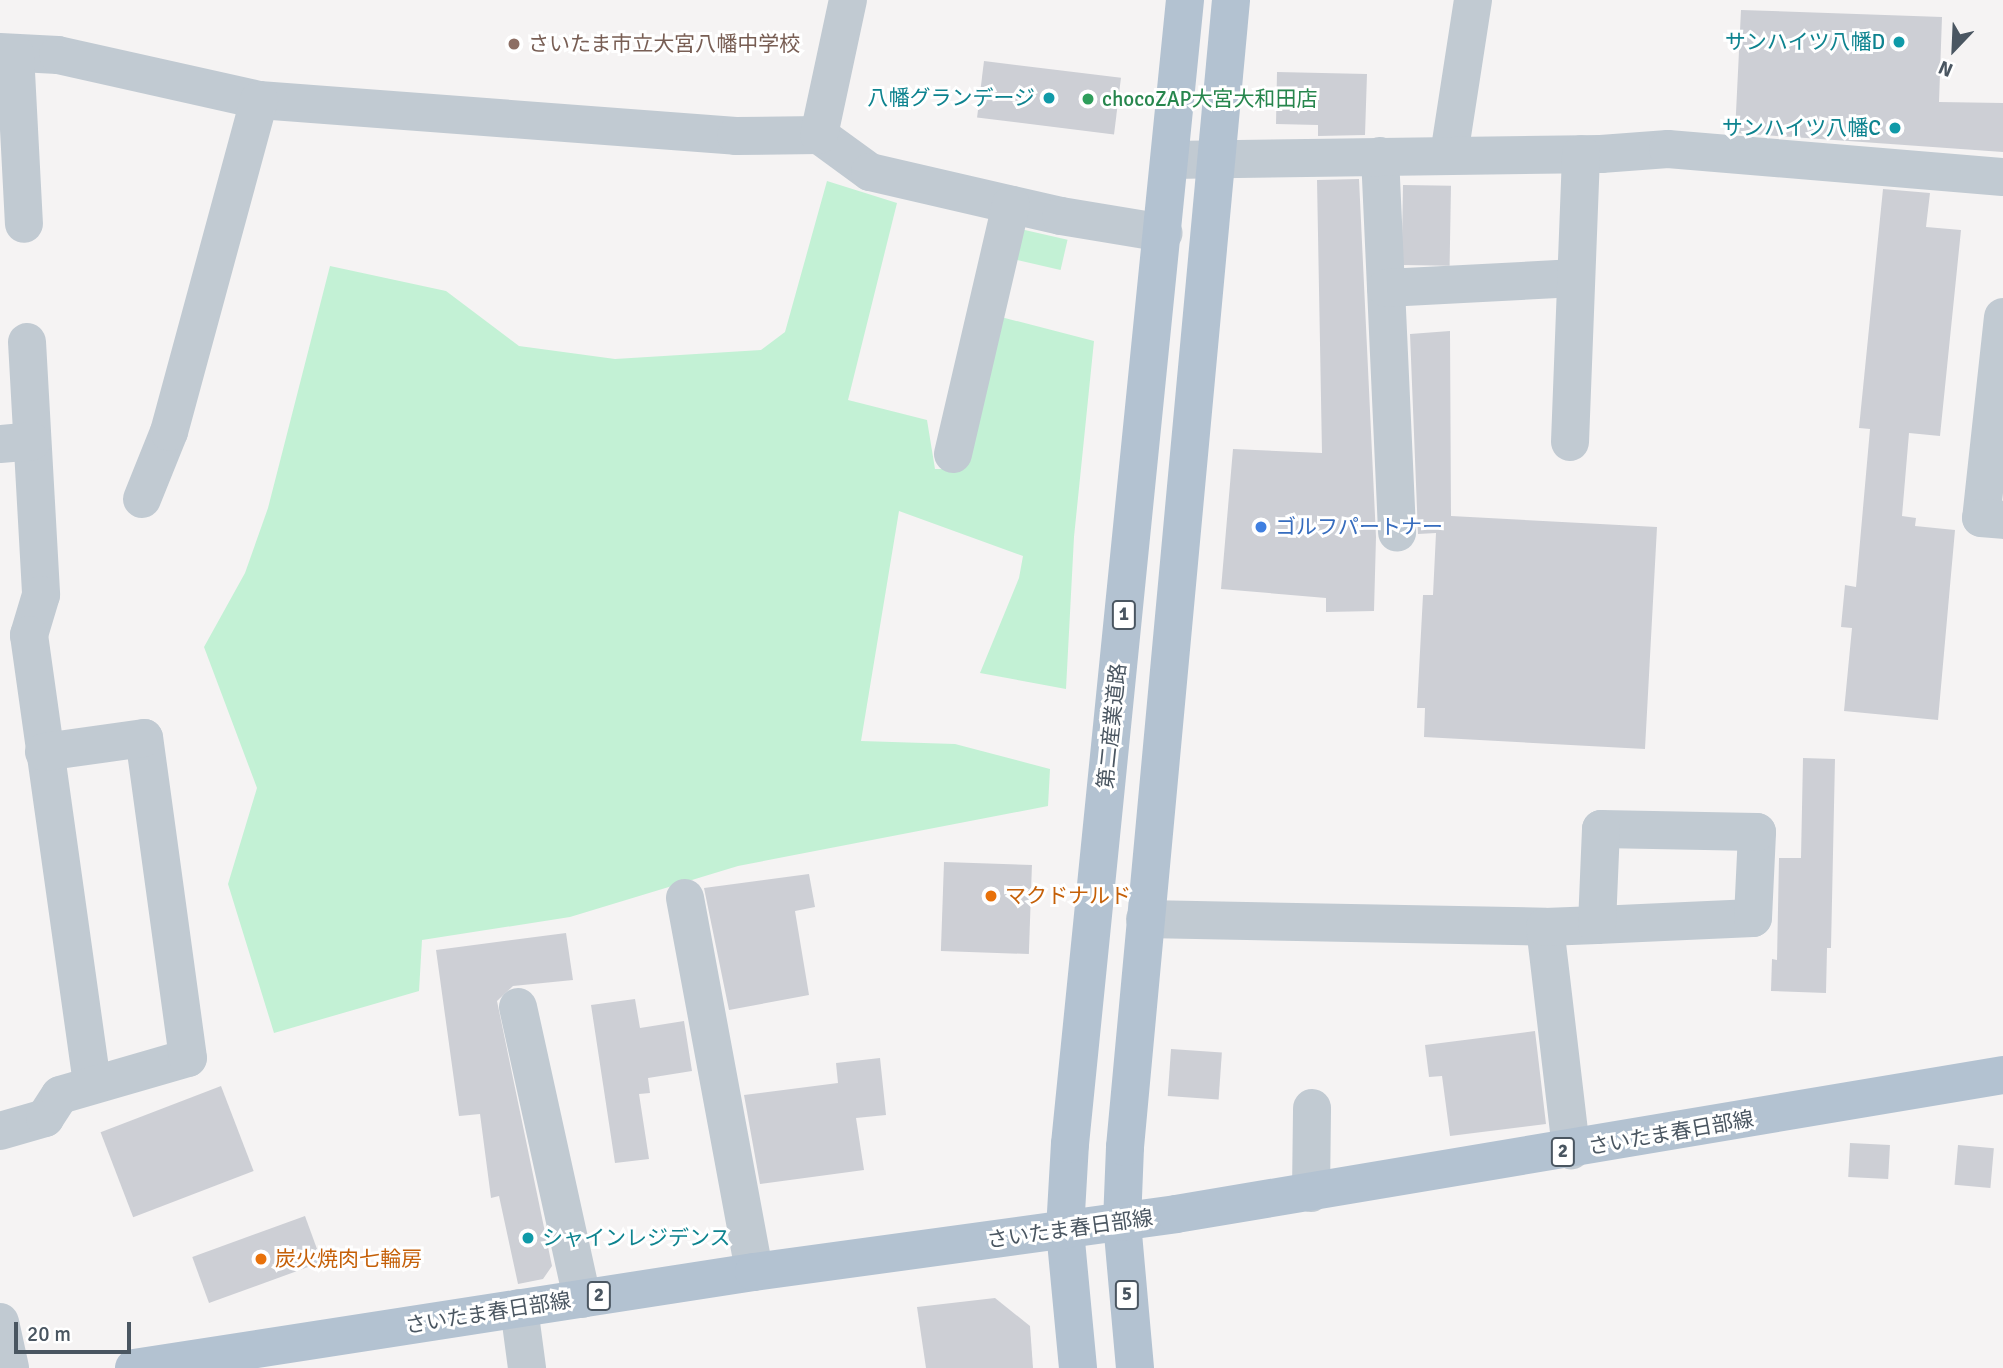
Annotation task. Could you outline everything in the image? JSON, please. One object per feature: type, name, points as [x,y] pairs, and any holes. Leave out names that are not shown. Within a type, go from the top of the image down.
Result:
[{"type":"main road","name":"第二産業道路","points":[[1078,1368],[1065,1230],[1092,916],[1164,233],[1185,0]]},
{"type":"main road","points":[[1122,1222],[1145,919],[1231,0]]},
{"type":"main road","name":"さいたま春日部線","points":[[156,1366],[754,1272],[1122,1222],[1311,1193],[2003,1075]]},
{"type":"main road","name":"5","points":[[1122,1222],[1135,1368]]},
{"type":"street","points":[[818,135],[849,0]]},
{"type":"street","points":[[1449,155],[1473,0]]},
{"type":"street","points":[[24,224],[7,52],[58,55],[259,100],[736,136],[818,135],[870,172],[1011,205],[1164,233]]},
{"type":"street","points":[[142,499],[169,432],[259,100]]},
{"type":"street","points":[[1170,160],[1215,162],[1380,156],[1581,154],[1668,149],[2003,177]]},
{"type":"street","points":[[1570,442],[1581,154]]},
{"type":"street","points":[[1380,156],[1397,533]]},
{"type":"street","points":[[953,454],[1011,205]]},
{"type":"street","points":[[1386,289],[1576,278]]},
{"type":"street","points":[[2003,317],[1981,517],[2003,520]]},
{"type":"street","points":[[27,342],[16,442],[41,595],[29,635],[92,1083]]},
{"type":"street","points":[[0,1131],[45,1118],[60,1095],[92,1083],[188,1058],[144,738],[44,752]]},
{"type":"street","points":[[1145,919],[1545,926],[1597,925],[1753,918],[1757,832],[1601,829],[1597,925]]},
{"type":"street","points":[[685,898],[754,1272]]},
{"type":"street","points":[[1545,926],[1571,1150]]},
{"type":"street","points":[[517,1007],[582,1299]]},
{"type":"street","points":[[1311,1193],[1312,1108]]},
{"type":"street","points":[[519,1308],[527,1368]]},
{"type":"street","points":[[0,1322],[10,1368]]},
{"type":"green space","points":[[827,181],[897,203],[848,400],[927,420],[935,469],[962,469],[1001,317],[1094,341],[1074,537],[1066,689],[980,673],[1019,578],[1023,556],[899,511],[861,741],[955,744],[1050,769],[1048,806],[738,866],[570,917],[422,940],[419,991],[274,1033],[228,884],[257,788],[204,647],[245,573],[268,508],[330,266],[446,291],[519,346],[615,359],[761,350],[785,332]]},
{"type":"green space","points":[[1012,227],[1068,240],[1061,270],[1005,257]]},
{"type":"building","points":[[1741,10],[1942,17],[1939,102],[2003,103],[2003,152],[1735,133]]},
{"type":"building","name":"八幡グランデージ","points":[[984,61],[1121,78],[1114,134],[977,118]]},
{"type":"building","points":[[1277,72],[1367,74],[1365,135],[1318,136],[1318,125],[1276,124]]},
{"type":"building","points":[[1359,179],[1376,537],[1374,611],[1326,612],[1326,598],[1221,589],[1233,449],[1322,453],[1317,180]]},
{"type":"building","points":[[1403,185],[1451,186],[1450,266],[1402,265]]},
{"type":"building","points":[[1883,189],[1930,193],[1926,227],[1961,230],[1940,436],[1909,433],[1902,516],[1916,518],[1915,526],[1955,530],[1938,720],[1844,711],[1852,628],[1841,627],[1845,585],[1856,587],[1870,429],[1859,428]]},
{"type":"building","points":[[1450,331],[1451,516],[1657,527],[1645,749],[1424,737],[1425,708],[1417,708],[1423,595],[1433,595],[1436,533],[1418,534],[1410,334]]},
{"type":"building","points":[[1803,758],[1835,759],[1831,948],[1827,948],[1826,993],[1771,991],[1772,959],[1777,960],[1779,858],[1801,858]]},
{"type":"building","points":[[944,862],[1032,865],[1029,954],[941,951]]},
{"type":"building","points":[[809,874],[815,907],[795,911],[809,995],[729,1010],[704,888]]},
{"type":"building","points":[[566,933],[573,980],[513,986],[497,1001],[552,1266],[543,1279],[518,1284],[499,1196],[491,1198],[480,1114],[459,1116],[436,950]]},
{"type":"building","points":[[635,999],[640,1028],[684,1021],[692,1071],[648,1078],[650,1093],[639,1094],[649,1159],[615,1163],[591,1005]]},
{"type":"building","points":[[1535,1031],[1546,1124],[1450,1136],[1442,1076],[1429,1077],[1425,1045]]},
{"type":"building","points":[[1171,1049],[1222,1053],[1219,1099],[1168,1096]]},
{"type":"building","points":[[880,1058],[886,1115],[856,1118],[864,1170],[760,1184],[744,1095],[838,1083],[836,1063]]},
{"type":"building","points":[[221,1086],[254,1171],[133,1217],[101,1132]]},
{"type":"building","points":[[1850,1143],[1890,1145],[1888,1179],[1848,1177]]},
{"type":"building","points":[[1958,1145],[1994,1148],[1990,1188],[1955,1185]]},
{"type":"building","points":[[305,1216],[322,1262],[209,1303],[192,1257]]},
{"type":"building","points":[[995,1298],[1030,1326],[1033,1368],[926,1368],[917,1307]]},
{"type":"place","name":"サンハイツ八幡D","points":[[1899,42]]},
{"type":"place","name":"さいたま市立大宮八幡中学校","points":[[514,44]]},
{"type":"place","name":"八幡グランデージ","points":[[1049,98]]},
{"type":"place","name":"chocoZAP大宮大和田店","points":[[1088,99]]},
{"type":"place","name":"サンハイツ八幡C","points":[[1895,128]]},
{"type":"place","name":"ゴルフパートナー","points":[[1261,527]]},
{"type":"place","name":"マクドナルド","points":[[991,896]]},
{"type":"place","name":"シャインレジデンス","points":[[528,1238]]},
{"type":"place","name":"炭火焼肉七輪房","points":[[261,1259]]}]
